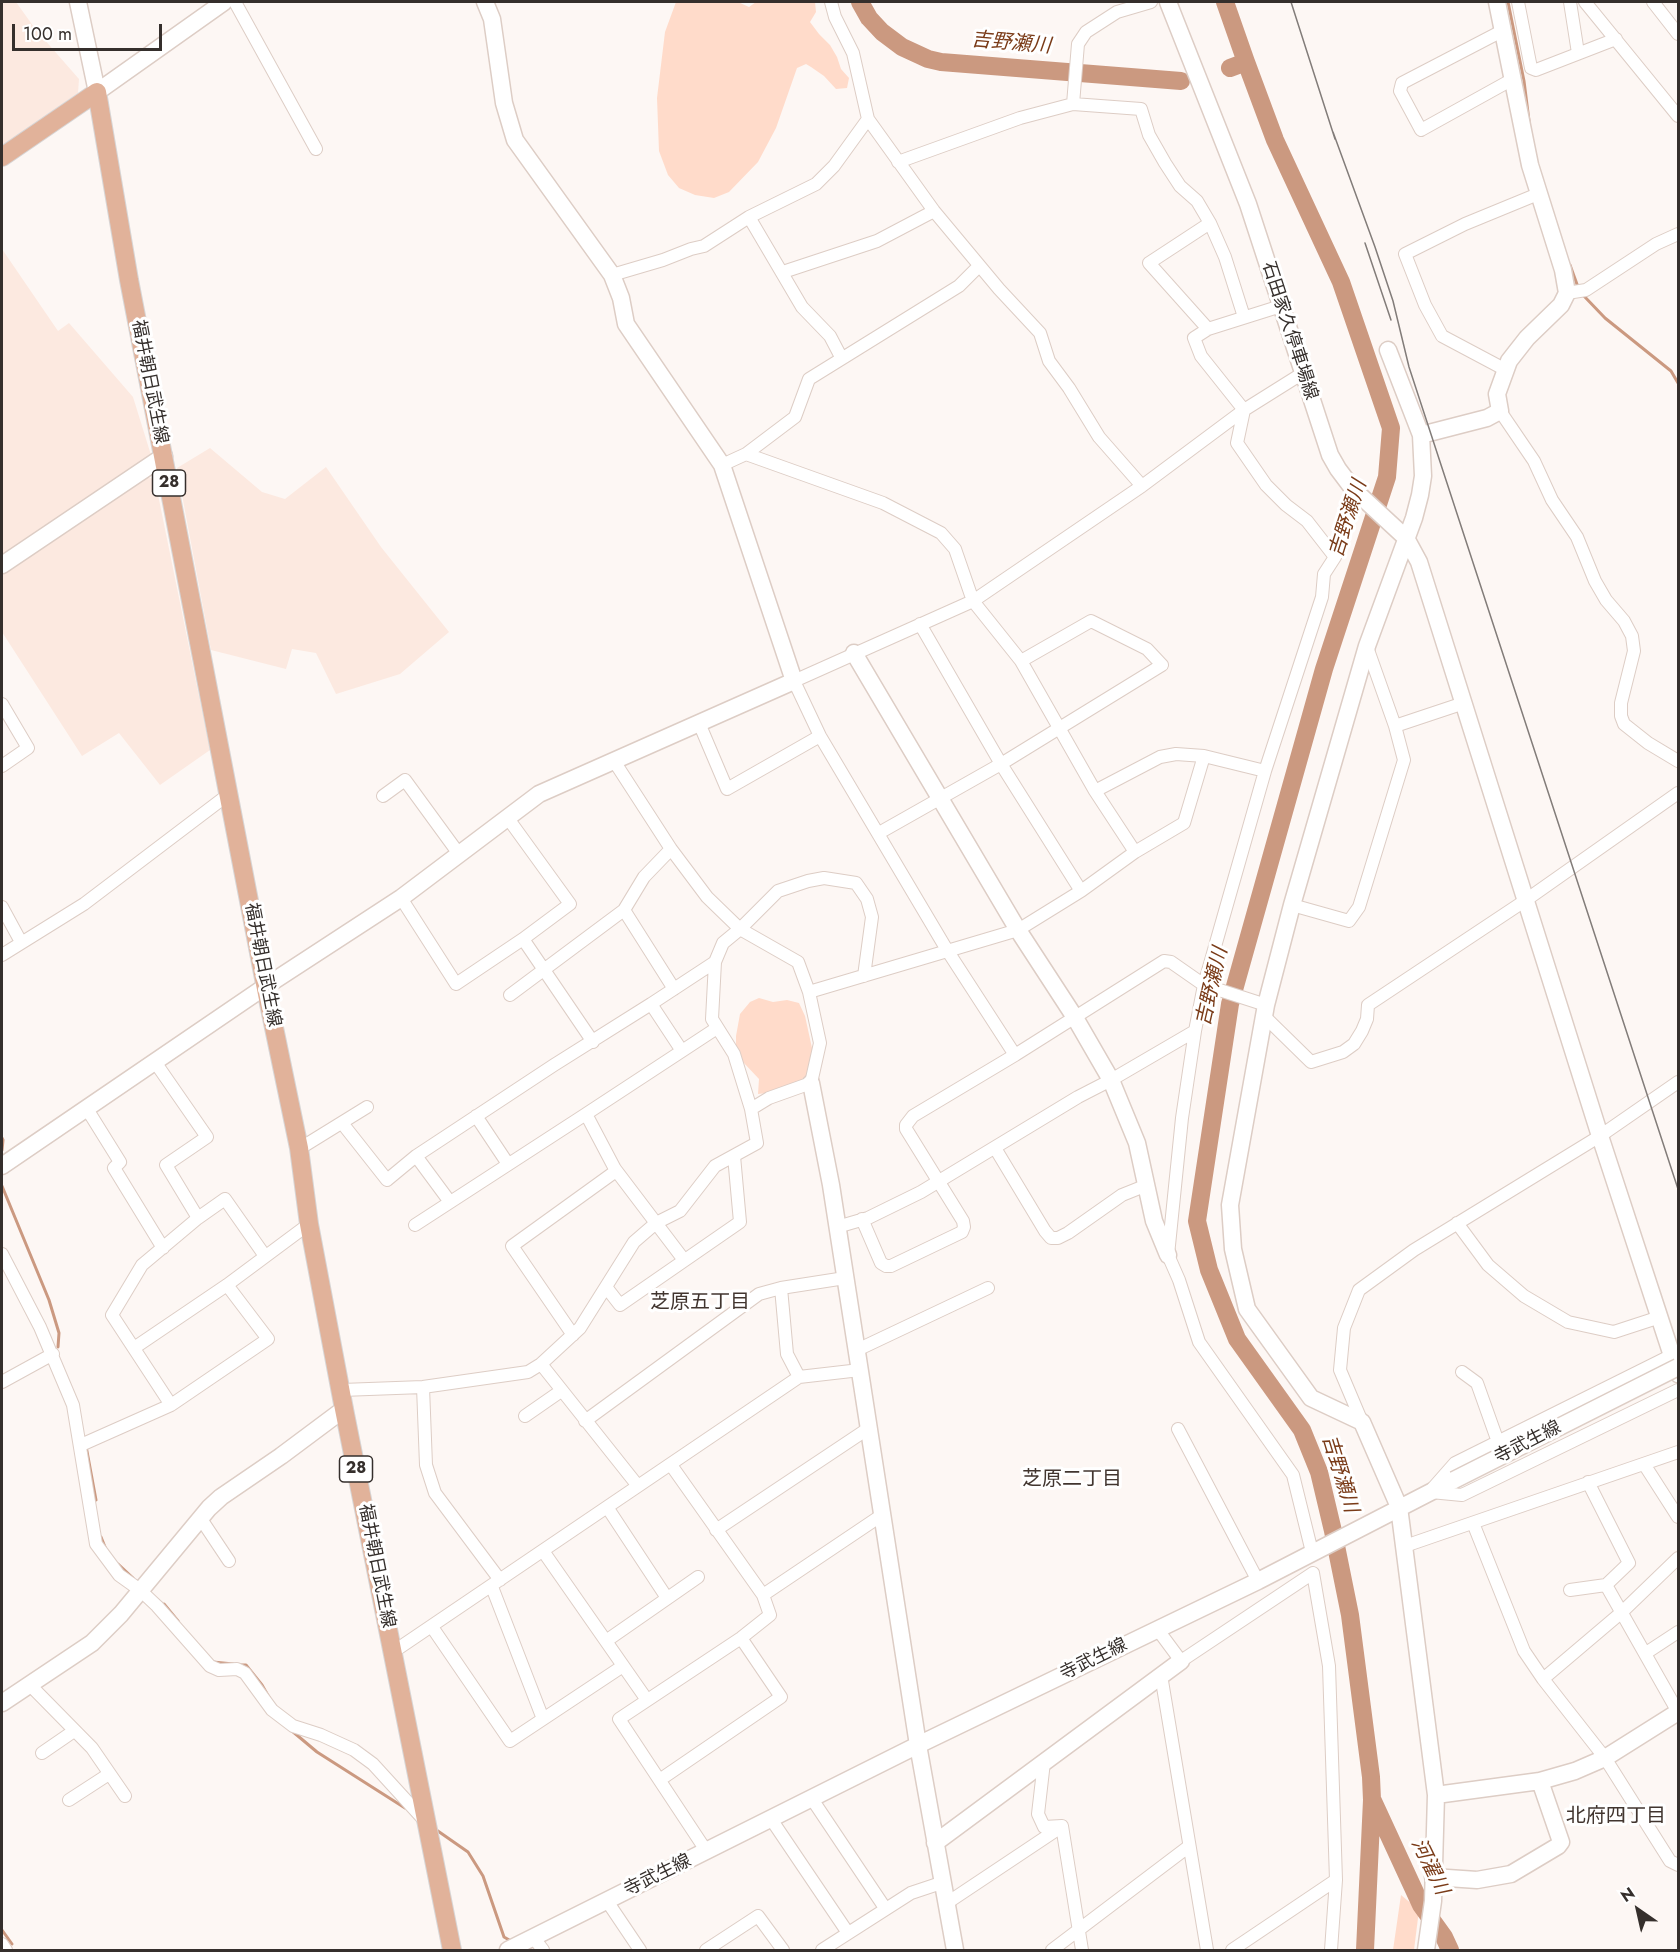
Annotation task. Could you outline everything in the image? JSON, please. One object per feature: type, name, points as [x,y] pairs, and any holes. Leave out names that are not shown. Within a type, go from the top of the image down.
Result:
[{"type":"main road","points":[[2,158],[97,92]]},
{"type":"main road","name":"福井朝日武生線","points":[[97,92],[129,280],[299,1149],[309,1224],[344,1409],[452,1950]]},
{"type":"street","points":[[78,2],[97,92],[224,2]]},
{"type":"street","points":[[235,2],[316,149]]},
{"type":"street","points":[[484,2],[492,19],[504,103],[515,140],[612,275],[621,298],[626,324],[722,465],[794,681],[820,736],[947,950],[1015,1055]]},
{"type":"street","points":[[831,2],[835,16],[853,53],[868,119],[934,212],[1040,333],[1049,361],[1069,388],[1099,437],[1142,486]]},
{"type":"street","points":[[1073,104],[1078,44],[1086,32],[1117,12],[1136,4],[1151,2]]},
{"type":"street","name":"石田家久停車場線","points":[[1168,2],[1248,204],[1330,455],[1346,482],[1400,533],[1419,562],[1600,1136],[1678,1374]]},
{"type":"street","points":[[1497,2],[1530,165],[1563,270],[1576,292]]},
{"type":"street","points":[[1518,2],[1531,68],[1536,70],[1616,39]]},
{"type":"street","points":[[1570,2],[1578,53]]},
{"type":"street","points":[[1586,2],[1678,116]]},
{"type":"street","points":[[1653,2],[1678,34]]},
{"type":"street","points":[[1502,31],[1402,83],[1400,90],[1421,130],[1513,79]]},
{"type":"street","points":[[898,162],[1020,118],[1073,104],[1140,109],[1149,135],[1165,163],[1180,186],[1197,201],[1210,223],[1225,257],[1244,317]]},
{"type":"street","points":[[612,275],[704,246],[749,217],[816,184],[834,166],[868,119]]},
{"type":"street","points":[[1506,370],[1442,336],[1425,305],[1405,254],[1465,224],[1538,194]]},
{"type":"street","points":[[783,272],[877,241],[934,212]]},
{"type":"street","points":[[749,217],[802,307],[830,336],[841,357]]},
{"type":"street","points":[[1208,329],[1149,263],[1210,223]]},
{"type":"street","points":[[1678,234],[1656,244],[1576,292],[1561,305],[1527,338],[1509,361],[1497,394],[1500,411],[1534,461],[1552,500],[1577,537],[1606,600],[1624,621],[1632,636],[1634,651],[1620,703],[1620,716],[1624,724],[1648,743],[1678,761]]},
{"type":"street","points":[[722,465],[746,454],[795,417],[808,379],[959,286],[979,266]]},
{"type":"street","points":[[1244,410],[1201,356],[1194,338],[1208,329],[1281,306]]},
{"type":"street","points":[[1362,1422],[1311,1398],[1247,1309],[1233,1250],[1230,1205],[1265,1010],[1292,904],[1400,533],[1414,518],[1423,476],[1421,435],[1388,350]]},
{"type":"street","points":[[2,1167],[266,986],[400,898],[539,794],[974,601],[1142,486],[1244,410],[1303,373]]},
{"type":"street","points":[[1168,1255],[1182,1118],[1204,985],[1265,771],[1322,597],[1324,574],[1335,557],[1307,521],[1286,505],[1266,485],[1237,442],[1244,410]]},
{"type":"street","points":[[1421,435],[1487,418],[1500,411]]},
{"type":"street","points":[[746,454],[883,503],[934,528],[955,549],[974,601],[1021,661],[1095,791],[1135,852]]},
{"type":"street","points":[[2,565],[164,456]]},
{"type":"street","points":[[879,833],[1001,764],[1059,726],[1162,665],[1147,649],[1091,621],[1021,661]]},
{"type":"street","points":[[920,624],[1001,764],[1081,891]]},
{"type":"street","points":[[1292,904],[1349,921],[1359,907],[1404,760],[1395,726],[1367,646]]},
{"type":"street","points":[[854,653],[1018,930],[1074,1016],[1111,1080],[1137,1143],[1154,1221],[1179,1280],[1199,1342],[1293,1475],[1316,1551]]},
{"type":"street","points":[[1395,726],[1464,703]]},
{"type":"street","points":[[2,704],[28,748],[2,766]]},
{"type":"street","points":[[699,723],[727,789],[820,736]]},
{"type":"street","points":[[1095,791],[1160,757],[1176,754],[1204,756],[1265,771]]},
{"type":"street","points":[[809,992],[1018,930],[1081,891],[1135,852],[1184,823],[1204,756]]},
{"type":"street","points":[[614,761],[671,849],[707,897],[740,929],[798,962],[809,992],[820,1043],[811,1083],[857,1350],[918,1745],[955,1950]]},
{"type":"street","points":[[382,796],[405,780],[459,854]]},
{"type":"street","points":[[862,1220],[881,1263],[886,1266],[891,1266],[962,1232],[963,1221],[906,1130],[908,1120],[1164,960],[1171,962],[1204,985],[1243,998],[1265,1010],[1311,1062],[1343,1052],[1354,1044],[1362,1031],[1367,1019],[1368,1005],[1526,900],[1678,793]]},
{"type":"street","points":[[2,955],[84,904],[229,794]]},
{"type":"street","points":[[400,898],[456,984],[570,904],[507,817]]},
{"type":"street","points":[[510,995],[624,910],[644,877],[671,849]]},
{"type":"street","points":[[342,1390],[423,1387],[528,1372],[541,1364],[573,1335],[634,1242],[657,1223],[680,1211],[715,1166],[757,1143],[751,1109],[734,1054],[712,1018],[715,962],[723,943],[778,891],[824,878],[856,883],[867,899],[873,917],[864,976]]},
{"type":"street","points":[[2,907],[21,942]]},
{"type":"street","points":[[624,910],[674,989]]},
{"type":"street","points":[[523,939],[593,1042]]},
{"type":"street","points":[[342,1123],[387,1180],[416,1156],[476,1116],[715,962]]},
{"type":"street","points":[[651,1004],[682,1051]]},
{"type":"street","points":[[415,1225],[717,1028]]},
{"type":"street","points":[[837,1227],[862,1220],[921,1192],[1078,1097],[1195,1031]]},
{"type":"street","points":[[155,1062],[207,1137],[166,1165],[198,1218]]},
{"type":"street","points":[[1426,1950],[1433,1900],[1436,1795],[1405,1546],[1395,1510],[1340,1370],[1344,1328],[1359,1290],[1414,1250],[1600,1136],[1678,1082]]},
{"type":"street","points":[[751,1109],[769,1098],[811,1083]]},
{"type":"street","points":[[299,1149],[367,1107]]},
{"type":"street","points":[[87,1108],[120,1162],[114,1168],[163,1248]]},
{"type":"street","points":[[585,1114],[616,1171],[684,1260]]},
{"type":"street","points":[[476,1116],[508,1164]]},
{"type":"street","points":[[995,1148],[1051,1238],[1058,1238],[1068,1233],[1122,1195],[1147,1185]]},
{"type":"street","points":[[416,1156],[450,1202]]},
{"type":"street","points":[[606,1287],[620,1305],[740,1222],[734,1156]]},
{"type":"street","points":[[573,1335],[512,1246],[616,1171]]},
{"type":"street","points":[[171,1405],[112,1315],[142,1265],[225,1198],[266,1256]]},
{"type":"street","points":[[1457,1223],[1488,1265],[1524,1296],[1568,1322],[1614,1332],[1660,1317]]},
{"type":"street","points":[[134,1348],[227,1285],[309,1224]]},
{"type":"street","points":[[2,1254],[53,1354],[73,1405],[96,1544],[119,1575],[157,1606],[210,1666],[219,1670],[237,1669],[245,1673],[272,1710],[292,1726],[321,1735],[354,1750],[373,1764],[427,1823]]},
{"type":"street","points":[[585,1421],[759,1294],[781,1288],[845,1278]]},
{"type":"street","points":[[81,1445],[171,1405],[268,1339],[227,1285]]},
{"type":"street","points":[[857,1350],[988,1287]]},
{"type":"street","points":[[781,1288],[787,1354],[799,1377]]},
{"type":"street","points":[[2,1382],[53,1354]]},
{"type":"street","points":[[1430,1492],[1455,1463],[1675,1361]]},
{"type":"street","name":"寺武生線","points":[[508,1950],[538,1944],[607,1901],[918,1745],[1258,1581],[1454,1480],[1675,1361]]},
{"type":"street","points":[[541,1364],[638,1486]]},
{"type":"street","points":[[393,1652],[799,1377],[860,1370]]},
{"type":"street","points":[[1462,1372],[1477,1383],[1498,1442]]},
{"type":"street","points":[[423,1387],[426,1465],[435,1493],[496,1583],[543,1719]]},
{"type":"street","points":[[1430,1492],[1462,1495],[1678,1390]]},
{"type":"street","points":[[525,1416],[561,1392]]},
{"type":"street","points":[[2,1703],[92,1643],[121,1614],[221,1497],[344,1409]]},
{"type":"street","points":[[716,1530],[869,1428]]},
{"type":"street","points":[[1178,1430],[1258,1581]]},
{"type":"street","points":[[1405,1546],[1678,1452]]},
{"type":"street","points":[[1644,1464],[1678,1517]]},
{"type":"street","points":[[671,1465],[763,1595],[770,1615],[741,1638],[619,1719],[661,1779],[707,1852]]},
{"type":"street","points":[[1570,1590],[1606,1586],[1629,1563],[1588,1482]]},
{"type":"street","points":[[607,1507],[667,1598]]},
{"type":"street","points":[[763,1595],[882,1515]]},
{"type":"street","points":[[201,1519],[229,1561]]},
{"type":"street","points":[[1473,1523],[1524,1651],[1605,1758],[1670,1861],[1678,1865]]},
{"type":"street","points":[[543,1551],[647,1700]]},
{"type":"street","points":[[1543,1679],[1622,1612],[1678,1558]]},
{"type":"street","points":[[935,1843],[1161,1675],[1314,1573],[1329,1666],[1336,1880],[1330,1950]]},
{"type":"street","points":[[606,1641],[698,1577]]},
{"type":"street","points":[[1436,1795],[1540,1781],[1575,1771],[1605,1758],[1678,1712],[1606,1586]]},
{"type":"street","points":[[432,1627],[510,1741],[623,1666]]},
{"type":"street","points":[[1158,1630],[1181,1661]]},
{"type":"street","points":[[1646,1653],[1678,1632]]},
{"type":"street","points":[[661,1779],[781,1697],[741,1638]]},
{"type":"street","points":[[1161,1675],[1207,1950]]},
{"type":"street","points":[[30,1684],[92,1748],[125,1796]]},
{"type":"street","points":[[42,1753],[74,1731]]},
{"type":"street","points":[[1044,1762],[1038,1814],[1044,1827],[1062,1826]]},
{"type":"street","points":[[69,1800],[109,1774]]},
{"type":"street","points":[[1433,1877],[1477,1880],[1511,1874],[1558,1846],[1561,1842],[1540,1781]]},
{"type":"street","points":[[812,1799],[885,1908]]},
{"type":"street","points":[[771,1819],[848,1934]]},
{"type":"street","points":[[947,1903],[1062,1826]]},
{"type":"street","points":[[1062,1826],[1083,1950]]},
{"type":"street","points":[[1052,1950],[1188,1847]]},
{"type":"street","points":[[1232,1950],[1336,1880]]},
{"type":"street","points":[[822,1950],[911,1893],[944,1882]]},
{"type":"street","points":[[607,1901],[640,1950]]},
{"type":"street","points":[[706,1950],[758,1916],[783,1950]]},
{"type":"street","points":[[2,1944],[6,1950]]},
{"type":"shaded area","points":[[2,2],[16,2],[36,30],[79,79],[78,93],[2,146]]},
{"type":"shaded area","points":[[676,2],[738,2],[749,7],[756,2],[815,2],[816,12],[810,22],[830,45],[841,69],[849,78],[847,88],[836,89],[824,76],[806,64],[797,68],[776,128],[758,162],[729,192],[714,198],[695,195],[679,188],[668,175],[659,151],[657,98],[665,32]]},
{"type":"shaded area","points":[[2,249],[58,331],[69,323],[133,397],[151,455],[2,556]]},
{"type":"shaded area","points":[[210,448],[262,492],[285,499],[326,467],[381,547],[449,632],[400,674],[336,694],[316,653],[292,649],[286,669],[211,650],[177,468]]},
{"type":"shaded area","points":[[146,476],[155,480],[210,750],[160,785],[119,733],[82,756],[2,632],[2,573]]},
{"type":"shaded area","points":[[759,998],[773,1002],[787,1000],[799,1003],[805,1016],[812,1048],[812,1062],[810,1072],[799,1082],[758,1094],[759,1079],[743,1062],[736,1050],[736,1036],[740,1014],[750,1002]]},
{"type":"shaded area","points":[[1401,1895],[1419,1910],[1414,1950],[1393,1950]]},
{"type":"waterway","name":"吉野瀬川","points":[[860,2],[869,18],[882,32],[902,47],[928,59],[941,62],[1181,81]]},
{"type":"waterway","points":[[1225,2],[1246,62]]},
{"type":"waterway","points":[[1508,2],[1524,81],[1529,121]]},
{"type":"waterway","name":"吉野瀬川","points":[[1230,68],[1246,62],[1275,140],[1341,282],[1391,428],[1387,477],[1324,669],[1230,1004],[1197,1221],[1209,1270],[1237,1339],[1302,1430],[1319,1472],[1333,1531],[1350,1615],[1371,1777],[1365,1950]]},
{"type":"waterway","points":[[1570,265],[1578,287]]},
{"type":"waterway","points":[[1583,295],[1605,318],[1671,371],[1678,383]]},
{"type":"waterway","points":[[2,1138],[2,1150]]},
{"type":"waterway","points":[[2,1186],[49,1300],[59,1333],[58,1347]]},
{"type":"waterway","points":[[86,1446],[96,1500]]},
{"type":"waterway","points":[[101,1537],[105,1547]]},
{"type":"waterway","points":[[118,1564],[133,1578]]},
{"type":"waterway","points":[[164,1604],[178,1621]]},
{"type":"waterway","points":[[213,1662],[233,1664]]},
{"type":"waterway","points":[[240,1665],[246,1665],[270,1699]]},
{"type":"waterway","points":[[292,1731],[317,1752],[405,1808]]},
{"type":"waterway","name":"河濯川","points":[[1373,1801],[1421,1905],[1444,1937],[1450,1950]]},
{"type":"waterway","points":[[435,1829],[468,1852],[483,1876],[504,1937],[511,1941]]},
{"type":"waterway","points":[[2,1930],[12,1944]]},
{"type":"tram line","points":[[1291,2],[1335,139]]},
{"type":"tram line","points":[[1333,132],[1393,301],[1409,367],[1678,1189]]},
{"type":"tram line","points":[[1365,243],[1391,320]]},
{"type":"district","name":"芝原五丁目","points":[[700,1303]]},
{"type":"district","name":"芝原二丁目","points":[[1072,1480]]},
{"type":"district","name":"北府四丁目","points":[[1616,1817]]}]
